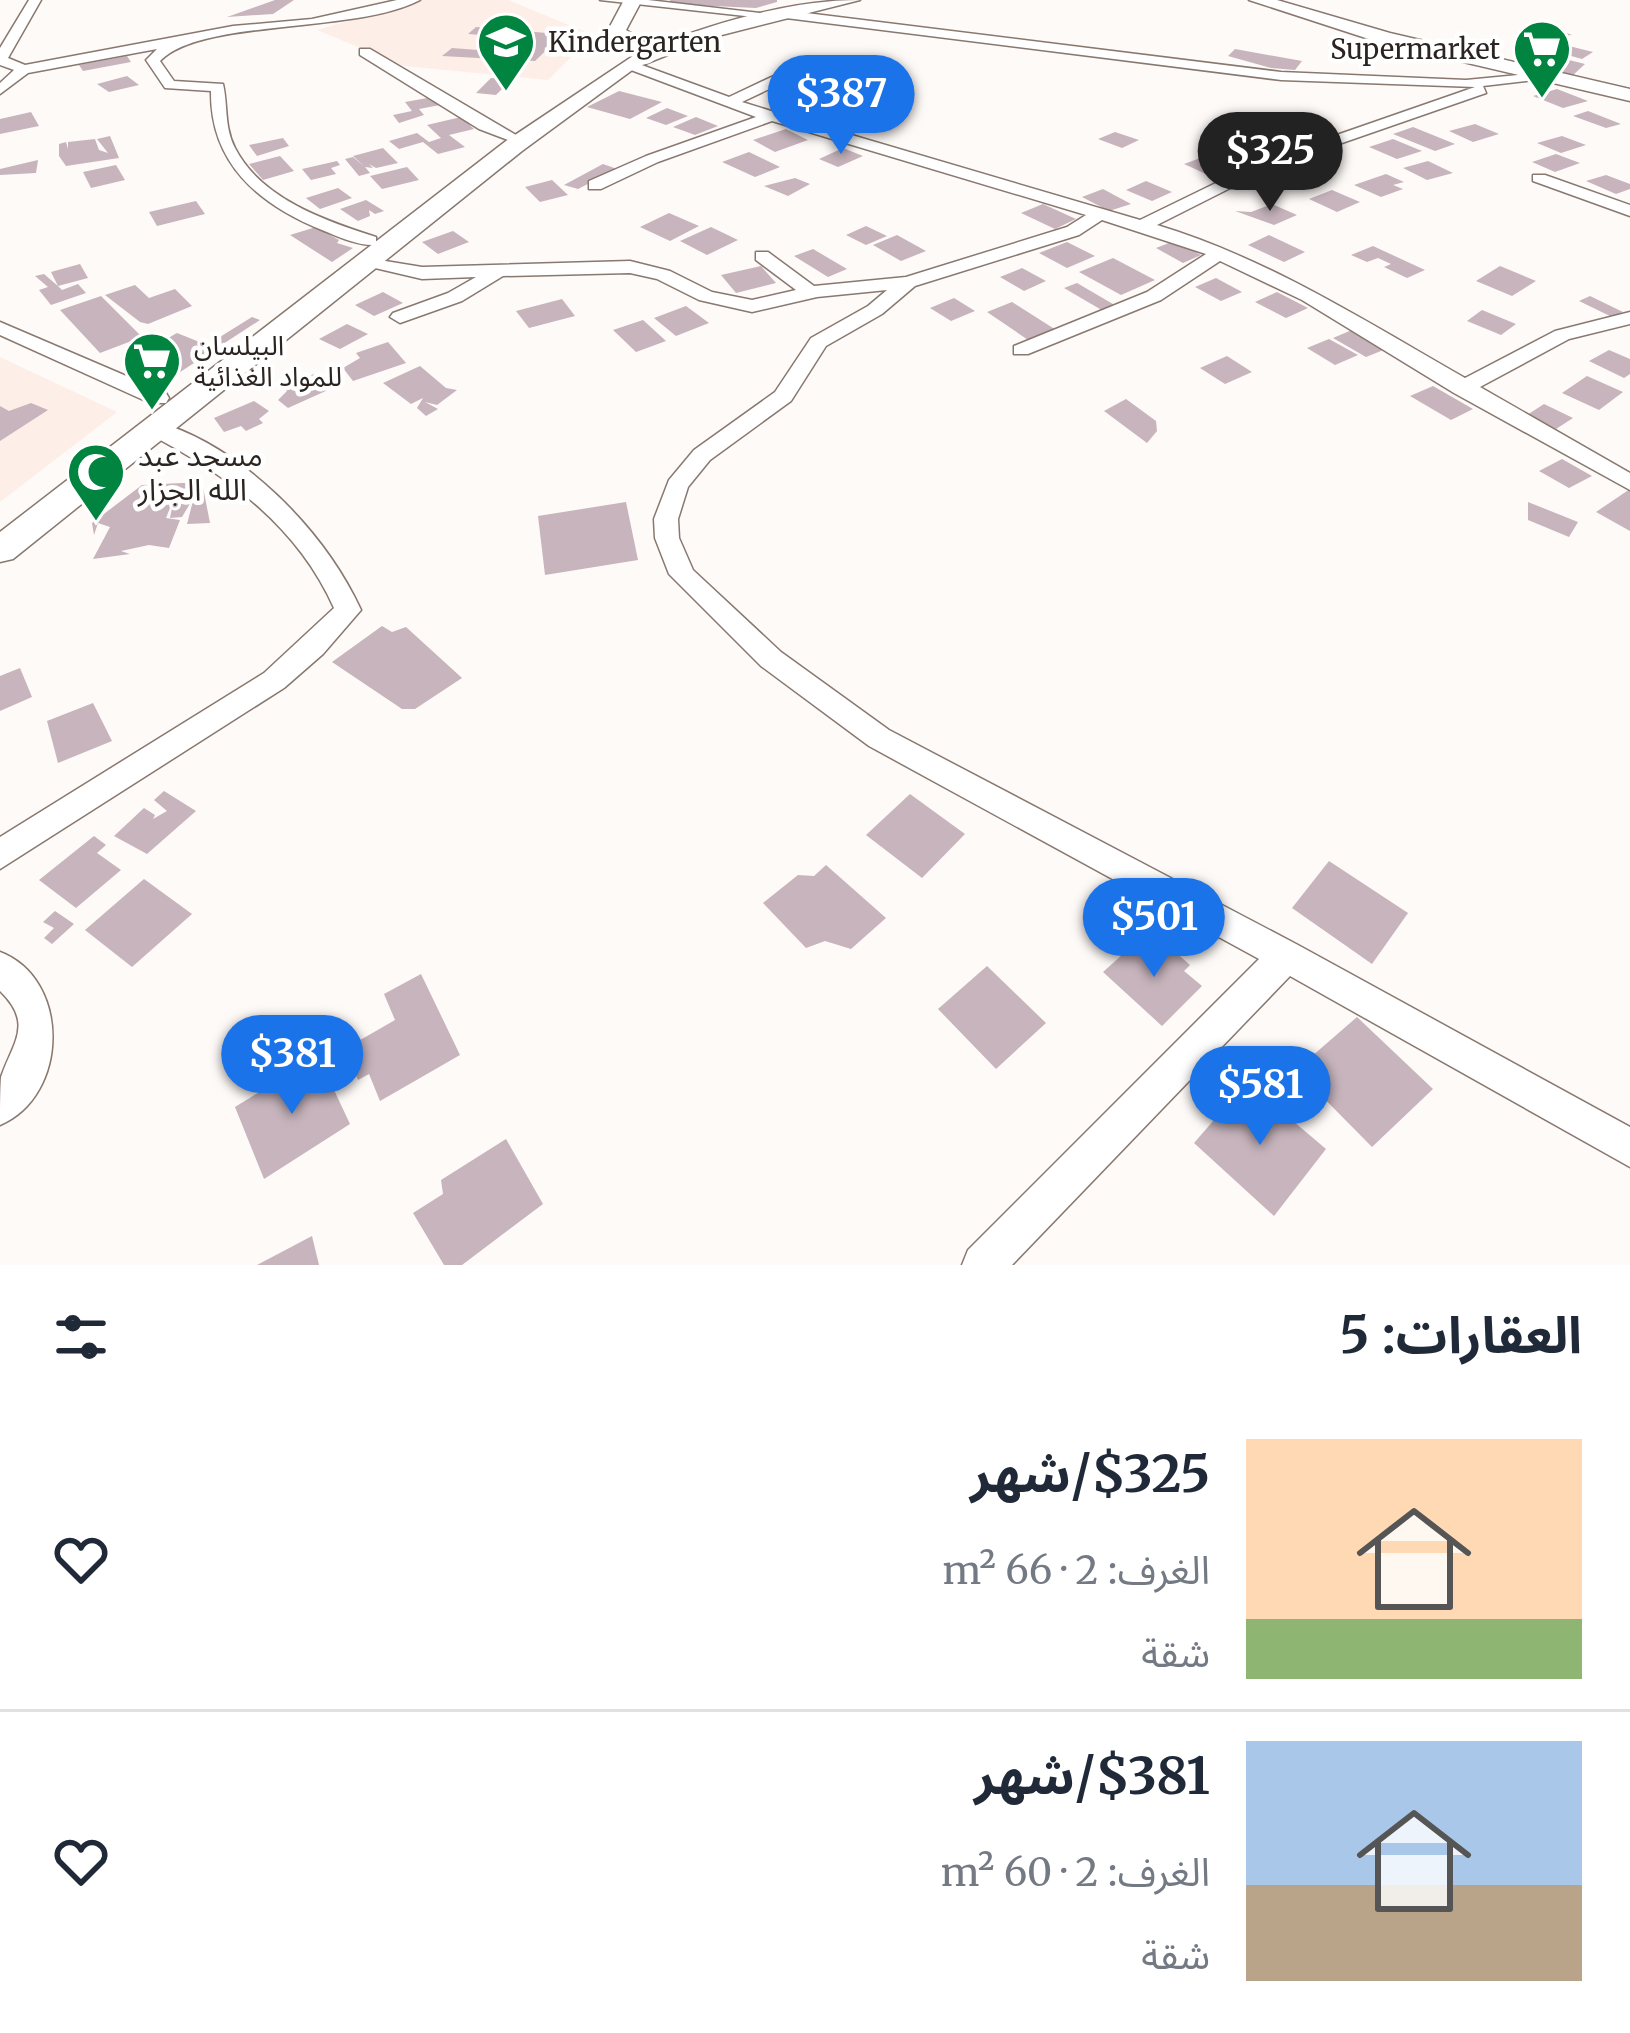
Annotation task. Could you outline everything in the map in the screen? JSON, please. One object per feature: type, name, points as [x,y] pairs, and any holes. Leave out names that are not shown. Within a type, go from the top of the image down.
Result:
[{"type":"main road","points":[[0,550],[508,135],[627,61],[754,13],[814,0]]},
{"type":"main road","points":[[0,520],[158,398],[368,252],[627,61],[782,14],[851,0]]},
{"type":"main road","points":[[1258,0],[1372,34],[1630,95]]},
{"type":"main road","points":[[627,61],[616,32],[632,2]]},
{"type":"street","points":[[24,69],[0,60],[35,0]]},
{"type":"street","points":[[0,90],[24,69],[172,41],[312,23],[414,0]]},
{"type":"street","points":[[606,0],[754,13]]},
{"type":"street","points":[[782,14],[930,29],[1095,55],[1179,59],[1281,76],[1466,84],[1543,75]]},
{"type":"street","points":[[172,41],[153,60],[170,85],[218,87],[216,116],[238,166],[253,186],[275,203],[415,272],[630,267],[663,275],[706,296],[752,306],[810,292],[908,282],[1072,231],[1098,215]]},
{"type":"street","points":[[365,52],[484,126],[508,135]]},
{"type":"street","points":[[627,61],[728,103],[1051,196],[1220,253],[1309,296],[1630,483]]},
{"type":"street","points":[[728,103],[802,68]]},
{"type":"street","points":[[1143,226],[1174,205],[1262,167],[1513,79]]},
{"type":"street","points":[[799,124],[855,93]]},
{"type":"street","points":[[595,185],[772,116]]},
{"type":"street","points":[[1539,178],[1630,211]]},
{"type":"street","points":[[1021,350],[1154,296],[1220,253]]},
{"type":"street","points":[[762,256],[810,292]]},
{"type":"street","points":[[400,316],[455,297],[500,271]]},
{"type":"street","points":[[908,282],[875,310],[818,342],[783,397],[688,469],[676,484],[666,520],[672,556],[697,591],[745,636],[879,738],[1286,956],[1630,1148]]},
{"type":"street","points":[[1462,388],[1552,336],[1591,323],[1630,319]]},
{"type":"street","points":[[0,328],[158,398]]},
{"type":"street","points":[[0,856],[41,823],[271,680],[307,654],[348,610],[323,564],[277,508],[212,456],[155,428]]},
{"type":"street","points":[[983,1265],[1286,956]]},
{"type":"street","points":[[0,968],[29,998],[38,1037],[15,1093],[0,1106]]},
{"type":"shaded area","points":[[420,0],[508,0],[593,35],[548,80],[404,66],[317,30]]},
{"type":"shaded area","points":[[0,357],[117,412],[0,502]]},
{"type":"building","points":[[275,0],[294,0],[273,14],[227,17]]},
{"type":"building","points":[[670,0],[777,2],[756,8],[670,4]]},
{"type":"building","points":[[1543,25],[1572,35],[1542,39],[1520,31]]},
{"type":"building","points":[[476,27],[561,36],[535,61],[442,56],[452,48],[515,53],[531,39],[468,34]]},
{"type":"building","points":[[1557,43],[1593,52],[1582,59],[1546,49]]},
{"type":"building","points":[[1235,49],[1302,61],[1295,70],[1271,68],[1228,56]]},
{"type":"building","points":[[127,56],[131,62],[83,71],[79,65]]},
{"type":"building","points":[[1553,56],[1585,64],[1572,76],[1539,68]]},
{"type":"building","points":[[127,76],[139,85],[109,92],[97,84]]},
{"type":"building","points":[[491,78],[512,79],[496,95],[476,93]]},
{"type":"building","points":[[1557,89],[1588,101],[1563,108],[1533,96]]},
{"type":"building","points":[[619,91],[662,102],[630,119],[587,107]]},
{"type":"building","points":[[433,97],[440,105],[419,109],[424,115],[399,123],[393,115],[412,111],[405,102]]},
{"type":"building","points":[[667,108],[688,116],[666,125],[646,118]]},
{"type":"building","points":[[1588,111],[1621,124],[1606,128],[1573,116]]},
{"type":"building","points":[[31,112],[39,126],[0,134],[0,119]]},
{"type":"building","points":[[461,117],[474,129],[449,135],[465,147],[438,154],[423,142],[399,149],[389,141],[417,133],[429,142],[441,138],[427,125]]},
{"type":"building","points":[[696,117],[718,126],[695,135],[673,127]]},
{"type":"building","points":[[1475,124],[1499,134],[1473,142],[1449,131]]},
{"type":"building","points":[[1413,127],[1455,144],[1435,151],[1393,134]]},
{"type":"building","points":[[786,129],[808,140],[775,152],[753,140]]},
{"type":"building","points":[[1115,132],[1139,140],[1122,148],[1098,139]]},
{"type":"building","points":[[110,136],[119,158],[66,166],[59,156],[59,144],[66,142],[68,149],[68,142],[95,139],[99,150],[108,153],[97,139]]},
{"type":"building","points":[[1562,136],[1586,145],[1561,153],[1537,143]]},
{"type":"building","points":[[283,138],[289,146],[257,156],[249,145]]},
{"type":"building","points":[[1393,139],[1422,151],[1397,159],[1369,147]]},
{"type":"building","points":[[1229,143],[1258,155],[1240,162],[1211,151]]},
{"type":"building","points":[[383,148],[398,163],[376,168],[369,164],[373,168],[353,156]]},
{"type":"building","points":[[843,148],[863,156],[838,167],[819,159]]},
{"type":"building","points":[[749,152],[780,167],[755,177],[722,162]]},
{"type":"building","points":[[1556,154],[1580,163],[1555,172],[1532,162]]},
{"type":"building","points":[[280,156],[294,171],[263,180],[249,164]]},
{"type":"building","points":[[353,157],[370,173],[359,176],[345,159]]},
{"type":"building","points":[[1203,157],[1235,171],[1217,179],[1184,164]]},
{"type":"building","points":[[38,160],[36,173],[0,175],[0,169]]},
{"type":"building","points":[[337,161],[340,165],[331,168],[336,174],[311,180],[302,169]]},
{"type":"building","points":[[1428,161],[1453,173],[1427,180],[1403,168]]},
{"type":"building","points":[[603,164],[617,169],[578,189],[564,185]]},
{"type":"building","points":[[116,165],[125,180],[91,188],[83,172]]},
{"type":"building","points":[[407,167],[419,180],[382,189],[370,176]]},
{"type":"building","points":[[1386,174],[1404,182],[1393,185],[1403,189],[1381,197],[1354,185]]},
{"type":"building","points":[[1606,175],[1630,184],[1630,189],[1616,194],[1586,181]]},
{"type":"building","points":[[795,178],[810,184],[788,196],[764,186]]},
{"type":"building","points":[[552,180],[568,195],[540,202],[525,187]]},
{"type":"building","points":[[1146,181],[1172,192],[1152,201],[1126,190]]},
{"type":"building","points":[[338,188],[352,198],[320,209],[306,198]]},
{"type":"building","points":[[1103,189],[1131,204],[1109,211],[1082,197]]},
{"type":"building","points":[[1332,190],[1360,202],[1337,212],[1309,199]]},
{"type":"building","points":[[366,200],[384,211],[369,210],[370,216],[358,221],[340,209]]},
{"type":"building","points":[[196,201],[205,214],[157,226],[149,212]]},
{"type":"building","points":[[1043,204],[1076,219],[1055,229],[1021,213]]},
{"type":"building","points":[[1272,204],[1297,215],[1274,225],[1235,211],[1251,212]]},
{"type":"building","points":[[669,213],[699,226],[670,241],[640,227]]},
{"type":"building","points":[[866,226],[887,236],[866,245],[846,235]]},
{"type":"building","points":[[316,227],[353,248],[332,262],[290,235]]},
{"type":"building","points":[[711,227],[738,240],[707,255],[680,241]]},
{"type":"building","points":[[453,231],[469,242],[438,254],[422,242]]},
{"type":"building","points":[[897,235],[926,251],[901,261],[873,245]]},
{"type":"building","points":[[1269,235],[1305,252],[1284,262],[1248,245]]},
{"type":"building","points":[[1174,241],[1201,255],[1183,263],[1156,248]]},
{"type":"building","points":[[1067,242],[1095,256],[1067,268],[1039,253]]},
{"type":"building","points":[[1373,246],[1425,270],[1407,278],[1384,267],[1391,264],[1378,258],[1367,262],[1351,255]]},
{"type":"building","points":[[813,249],[847,269],[828,277],[794,256]]},
{"type":"building","points":[[1113,258],[1155,280],[1121,295],[1079,272]]},
{"type":"building","points":[[80,264],[88,278],[58,286],[51,272]]},
{"type":"building","points":[[761,266],[776,283],[736,293],[721,275]]},
{"type":"building","points":[[1500,266],[1536,281],[1512,296],[1476,281]]},
{"type":"building","points":[[1022,268],[1046,281],[1024,291],[1000,277]]},
{"type":"building","points":[[44,274],[62,290],[78,284],[86,293],[51,305],[39,290],[48,287],[35,276]]},
{"type":"building","points":[[1216,278],[1242,292],[1221,301],[1195,287]]},
{"type":"building","points":[[1077,283],[1118,307],[1105,312],[1064,288]]},
{"type":"building","points":[[135,285],[149,298],[175,289],[192,306],[148,324],[140,322],[105,295]]},
{"type":"building","points":[[383,292],[403,303],[374,316],[355,305]]},
{"type":"building","points":[[1277,292],[1308,308],[1286,318],[1255,302]]},
{"type":"building","points":[[101,296],[142,337],[100,353],[60,310]]},
{"type":"building","points":[[1590,296],[1623,312],[1612,317],[1579,301]]},
{"type":"building","points":[[954,298],[975,311],[951,321],[930,308]]},
{"type":"building","points":[[562,299],[575,316],[529,328],[516,311]]},
{"type":"building","points":[[1012,302],[1064,335],[1037,346],[987,312]]},
{"type":"building","points":[[686,306],[709,323],[676,336],[654,318]]},
{"type":"building","points":[[1482,310],[1516,324],[1501,335],[1467,321]]},
{"type":"building","points":[[252,317],[260,320],[171,378],[128,361],[177,333],[207,345]]},
{"type":"building","points":[[643,320],[666,341],[636,352],[613,330]]},
{"type":"building","points":[[347,324],[368,334],[340,349],[319,339]]},
{"type":"building","points":[[1352,330],[1386,349],[1366,357],[1333,338]]},
{"type":"building","points":[[1329,339],[1358,355],[1335,365],[1307,348]]},
{"type":"building","points":[[388,342],[406,363],[353,381],[343,368],[360,358],[356,353]]},
{"type":"building","points":[[1609,350],[1630,359],[1630,374],[1624,378],[1589,361]]},
{"type":"building","points":[[1227,356],[1252,372],[1225,384],[1200,368]]},
{"type":"building","points":[[420,366],[446,388],[457,390],[437,405],[425,402],[438,409],[426,416],[417,408],[423,398],[411,404],[383,383]]},
{"type":"building","points":[[314,374],[328,390],[288,408],[278,400],[287,391],[282,388]]},
{"type":"building","points":[[1587,376],[1623,392],[1599,410],[1562,393]]},
{"type":"building","points":[[1433,386],[1473,409],[1451,420],[1410,396]]},
{"type":"building","points":[[1126,399],[1156,421],[1157,431],[1147,443],[1104,411]]},
{"type":"building","points":[[254,401],[269,411],[259,419],[263,423],[246,431],[241,426],[224,432],[214,418]]},
{"type":"building","points":[[31,403],[48,410],[0,441],[0,406],[9,411]]},
{"type":"building","points":[[1544,404],[1573,418],[1556,429],[1527,415]]},
{"type":"building","points":[[1562,459],[1592,476],[1569,488],[1539,471]]},
{"type":"building","points":[[202,482],[210,523],[187,524],[194,497],[182,517],[170,518],[174,498],[166,518],[180,520],[169,548],[149,545],[121,551],[130,554],[93,559],[110,527],[98,523],[94,535],[92,523],[142,485]]},
{"type":"building","points":[[1630,489],[1630,531],[1596,512]]},
{"type":"building","points":[[626,502],[638,560],[545,575],[538,516]]},
{"type":"building","points":[[1528,502],[1578,522],[1569,537],[1528,520]]},
{"type":"building","points":[[382,626],[392,632],[406,627],[462,678],[415,709],[402,709],[332,662]]},
{"type":"building","points":[[20,668],[32,697],[0,711],[0,676]]},
{"type":"building","points":[[93,703],[112,741],[58,763],[47,721]]},
{"type":"building","points":[[164,791],[196,811],[147,854],[114,836],[144,808],[155,815],[153,819],[167,811],[154,800]]},
{"type":"building","points":[[910,794],[965,834],[922,878],[866,835]]},
{"type":"building","points":[[94,836],[106,845],[97,853],[121,870],[76,908],[39,880]]},
{"type":"building","points":[[1329,861],[1408,913],[1372,964],[1292,908]]},
{"type":"building","points":[[826,865],[886,918],[851,949],[825,941],[806,948],[763,903],[798,875],[814,876]]},
{"type":"building","points":[[144,879],[192,914],[132,967],[85,930]]},
{"type":"building","points":[[55,911],[74,924],[52,944],[44,938],[54,928],[43,922]]},
{"type":"building","points":[[1142,937],[1166,957],[1173,950],[1190,965],[1184,971],[1202,986],[1162,1026],[1103,972]]},
{"type":"building","points":[[987,966],[1046,1023],[996,1069],[938,1009]]},
{"type":"building","points":[[421,974],[460,1055],[380,1101],[369,1074],[358,1080],[351,1063],[359,1055],[355,1043],[395,1020],[384,994]]},
{"type":"building","points":[[1357,1017],[1433,1089],[1372,1147],[1296,1070]]},
{"type":"building","points":[[318,1056],[350,1124],[264,1179],[235,1107]]},
{"type":"building","points":[[1247,1082],[1326,1149],[1274,1216],[1194,1143]]},
{"type":"building","points":[[506,1139],[543,1204],[462,1265],[444,1265],[413,1213],[443,1194],[441,1180]]},
{"type":"building","points":[[312,1236],[319,1265],[257,1265]]},
{"type":"place","name":"Kindergarten","points":[[506,93]]},
{"type":"place","name":"Supermarket","points":[[1542,100]]},
{"type":"place","name":"البيلسان للمواد الغذائية","points":[[152,412]]},
{"type":"place","name":"مسجد عبد الله الجزار","points":[[96,523]]}]
